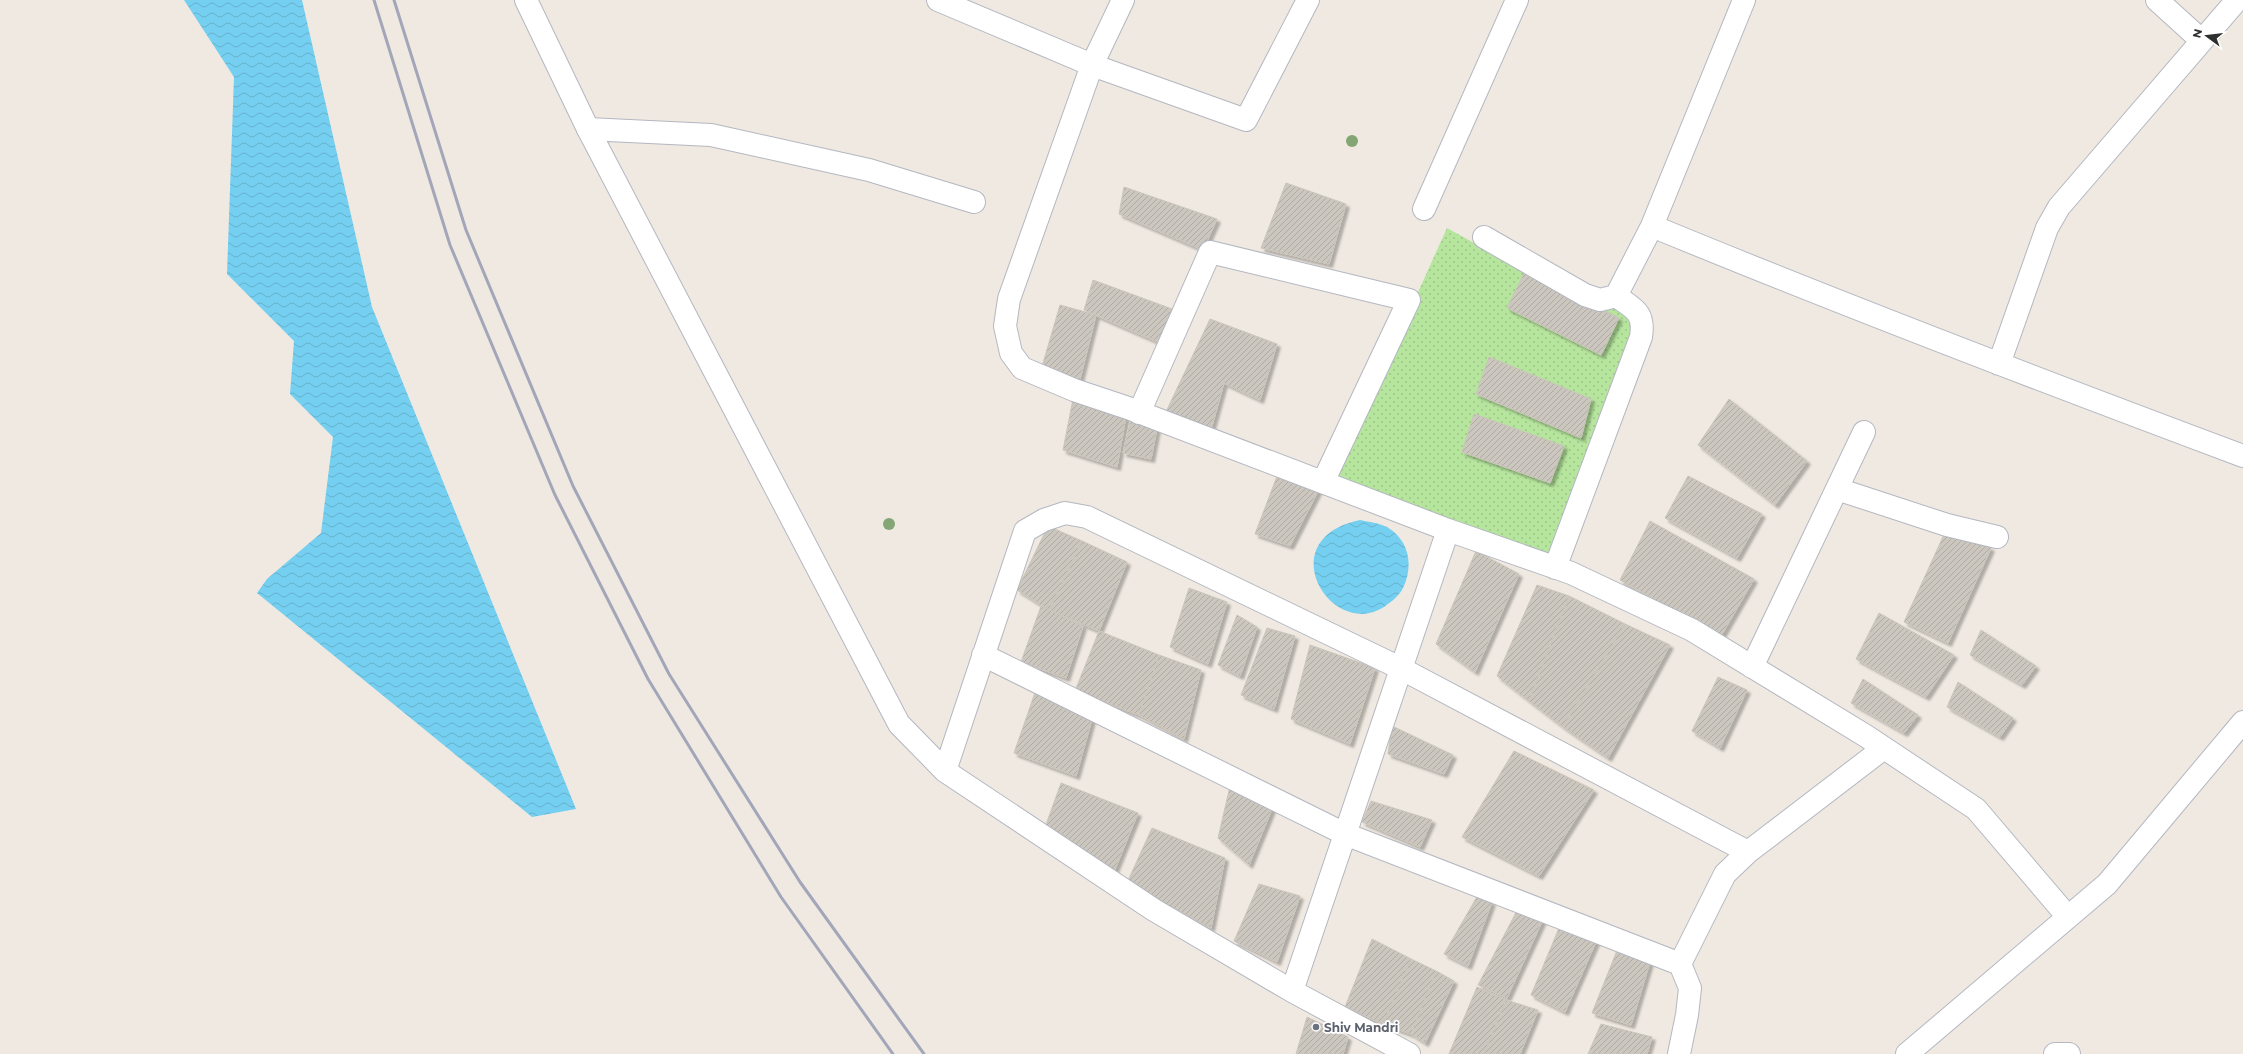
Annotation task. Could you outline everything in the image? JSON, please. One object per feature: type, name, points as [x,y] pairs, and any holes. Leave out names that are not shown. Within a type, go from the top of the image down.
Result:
[{"type":"street","points":[[526,0],[588,129],[899,724],[945,771],[1154,910],[1292,991],[1409,1054]]},
{"type":"street","points":[[938,0],[1092,65],[1246,120],[1308,0]]},
{"type":"street","points":[[1123,0],[1092,65],[1009,300],[1005,326],[1011,353],[1022,368],[1074,390],[1139,413],[1448,530],[1571,573],[1692,630],[1884,748],[1976,809],[2068,917]]},
{"type":"street","points":[[1424,210],[1517,0]]},
{"type":"street","points":[[1484,237],[1585,296],[1600,300],[1616,296],[1652,226],[1744,0]]},
{"type":"street","points":[[2157,0],[2201,40]]},
{"type":"street","points":[[1999,364],[2047,228],[2059,207],[2201,40],[2237,0]]},
{"type":"street","points":[[588,129],[711,135],[869,170],[974,202]]},
{"type":"street","points":[[1652,226],[1763,272],[1999,364],[2243,456]]},
{"type":"street","points":[[1139,413],[1210,252],[1409,300],[1323,482]]},
{"type":"street","points":[[1555,568],[1641,337],[1643,322],[1640,316],[1636,310],[1616,296]]},
{"type":"street","points":[[1752,666],[1864,432]]},
{"type":"street","points":[[1837,489],[1947,526],[1997,537]]},
{"type":"street","points":[[945,771],[1025,531],[1044,520],[1065,513],[1087,517],[1400,668],[1748,852]]},
{"type":"street","points":[[1292,991],[1400,668],[1448,530]]},
{"type":"street","points":[[983,655],[1344,834],[1680,964],[1690,988],[1687,1015],[1679,1054]]},
{"type":"street","points":[[1907,1054],[2107,884],[2243,722]]},
{"type":"street","points":[[1680,964],[1725,874],[1748,852],[1884,748]]},
{"type":"street","points":[[2055,1054],[2069,1054]]},
{"type":"green space","points":[[1447,228],[1570,296],[1607,305],[1639,321],[1548,558],[1335,476]]},
{"type":"water","points":[[184,0],[302,0],[372,307],[576,809],[532,817],[257,593],[267,579],[321,533],[333,437],[290,394],[294,341],[227,274],[234,77]]},
{"type":"water","points":[[1360,520],[1387,527],[1394,532],[1405,546],[1409,562],[1406,579],[1399,594],[1384,607],[1364,614],[1345,610],[1329,599],[1318,583],[1314,565],[1318,546],[1333,531]]},
{"type":"building","points":[[1286,183],[1346,204],[1329,264],[1261,248]]},
{"type":"building","points":[[1124,187],[1217,219],[1203,250],[1119,214]]},
{"type":"building","points":[[1525,271],[1619,318],[1601,355],[1507,308]]},
{"type":"building","points":[[1093,280],[1172,309],[1158,342],[1084,310]]},
{"type":"building","points":[[1060,305],[1096,315],[1079,383],[1041,370]]},
{"type":"building","points":[[1210,319],[1277,344],[1260,400],[1224,383],[1210,433],[1164,416]]},
{"type":"building","points":[[1489,357],[1591,399],[1581,438],[1476,394]]},
{"type":"building","points":[[1073,399],[1126,416],[1117,467],[1063,450]]},
{"type":"building","points":[[1729,399],[1807,461],[1775,505],[1698,445]]},
{"type":"building","points":[[1474,414],[1564,446],[1550,483],[1462,452]]},
{"type":"building","points":[[1131,418],[1158,423],[1151,459],[1123,453]]},
{"type":"building","points":[[1279,471],[1320,487],[1290,546],[1255,534]]},
{"type":"building","points":[[1688,476],[1762,514],[1737,558],[1665,518]]},
{"type":"building","points":[[1650,521],[1754,579],[1721,636],[1620,580]]},
{"type":"building","points":[[1048,526],[1082,541],[1049,610],[1017,590]]},
{"type":"building","points":[[1947,528],[1991,548],[1948,643],[1904,622]]},
{"type":"building","points":[[1082,541],[1127,562],[1099,631],[1049,610]]},
{"type":"building","points":[[1476,551],[1519,574],[1475,672],[1436,644]]},
{"type":"building","points":[[1537,585],[1569,596],[1529,701],[1497,676]]},
{"type":"building","points":[[1189,588],[1227,602],[1208,664],[1170,647]]},
{"type":"building","points":[[1569,596],[1625,624],[1563,727],[1529,701]]},
{"type":"building","points":[[1041,606],[1083,626],[1066,678],[1021,662]]},
{"type":"building","points":[[1879,613],[1954,655],[1926,697],[1856,659]]},
{"type":"building","points":[[1237,615],[1257,627],[1240,676],[1218,665]]},
{"type":"building","points":[[1625,624],[1670,645],[1608,758],[1563,727]]},
{"type":"building","points":[[1267,628],[1295,636],[1274,709],[1241,695]]},
{"type":"building","points":[[1981,630],[2036,666],[2022,685],[1970,655]]},
{"type":"building","points":[[1099,631],[1159,655],[1139,715],[1075,691]]},
{"type":"building","points":[[1310,645],[1375,668],[1350,744],[1291,719]]},
{"type":"building","points":[[1159,655],[1201,670],[1184,739],[1139,715]]},
{"type":"building","points":[[1718,677],[1747,690],[1720,748],[1692,731]]},
{"type":"building","points":[[1863,679],[1918,715],[1904,733],[1851,703]]},
{"type":"building","points":[[1958,682],[2013,718],[2000,737],[1947,707]]},
{"type":"building","points":[[1038,684],[1094,712],[1076,776],[1014,753]]},
{"type":"building","points":[[1392,726],[1453,755],[1444,774],[1388,754]]},
{"type":"building","points":[[1514,751],[1594,790],[1539,876],[1462,837]]},
{"type":"building","points":[[1231,782],[1274,804],[1249,865],[1218,838]]},
{"type":"building","points":[[1061,783],[1138,813],[1111,879],[1043,833]]},
{"type":"building","points":[[1371,801],[1432,820],[1420,847],[1362,822]]},
{"type":"building","points":[[1152,828],[1225,858],[1211,928],[1126,885]]},
{"type":"building","points":[[1259,884],[1300,896],[1277,962],[1234,941]]},
{"type":"building","points":[[1478,895],[1492,902],[1468,966],[1444,954]]},
{"type":"building","points":[[1520,905],[1545,915],[1507,998],[1478,985]]},
{"type":"building","points":[[1562,921],[1599,935],[1565,1012],[1531,995]]},
{"type":"building","points":[[1372,939],[1411,959],[1383,1024],[1345,1007]]},
{"type":"building","points":[[1620,943],[1652,955],[1631,1025],[1592,1013]]},
{"type":"building","points":[[1411,959],[1436,971],[1411,1034],[1383,1024]]},
{"type":"building","points":[[1436,971],[1454,981],[1425,1043],[1411,1034]]},
{"type":"building","points":[[1477,987],[1506,1000],[1484,1054],[1449,1054]]},
{"type":"building","points":[[1506,1000],[1538,1010],[1520,1054],[1484,1054]]},
{"type":"building","name":"Shiv Mandri","points":[[1307,1017],[1348,1037],[1343,1054],[1296,1054]]},
{"type":"building","points":[[1601,1024],[1652,1037],[1647,1054],[1588,1054]]},
{"type":"railway","points":[[374,0],[450,245],[555,495],[648,679],[781,897],[893,1054]]},
{"type":"railway","points":[[394,0],[466,230],[573,486],[669,674],[800,882],[924,1054]]},
{"type":"place","name":"Shiv Mandri","points":[[1316,1027]]}]
